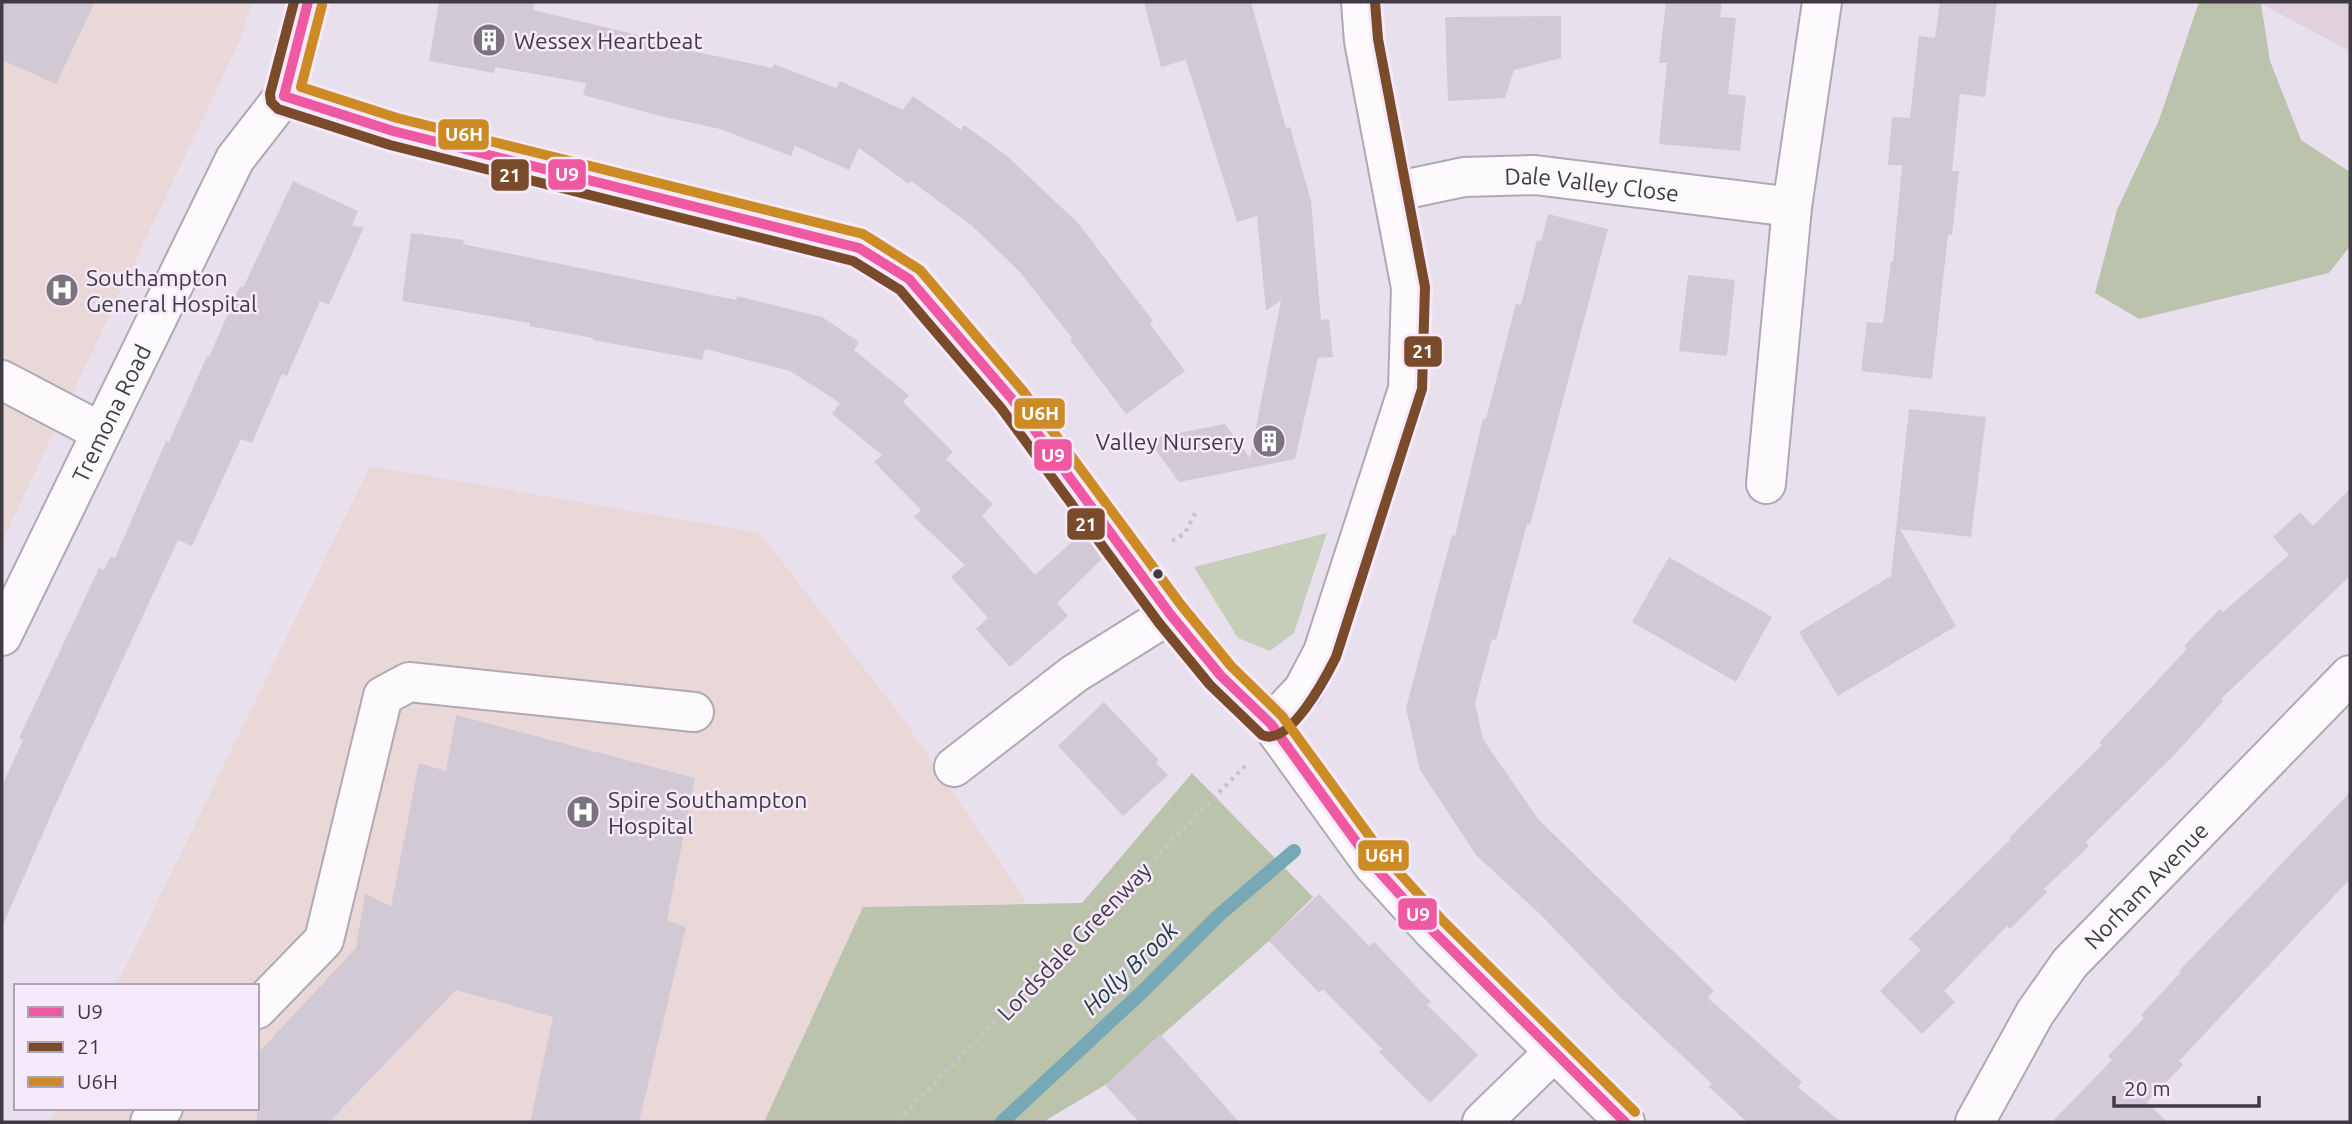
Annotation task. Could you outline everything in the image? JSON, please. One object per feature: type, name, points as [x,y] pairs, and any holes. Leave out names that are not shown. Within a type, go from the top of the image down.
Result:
[{"type":"street","name":"Tremona Road","points":[[2,636],[235,159],[284,96],[308,2]]},
{"type":"street","points":[[1270,724],[1303,690],[1323,652],[1408,388],[1411,288],[1364,40],[1362,2]]},
{"type":"street","points":[[1766,484],[1792,207],[1822,2]]},
{"type":"street","points":[[284,96],[393,131],[859,248],[909,279],[1012,399],[1170,614],[1221,676],[1270,724],[1373,865],[1432,930],[1625,1122]]},
{"type":"street","name":"Dale Valley Close","points":[[1393,192],[1464,177],[1535,174],[1792,207]]},
{"type":"street","points":[[2,380],[101,432]]},
{"type":"street","points":[[954,767],[1074,674],[1170,614]]},
{"type":"street","name":"Norham Avenue","points":[[1975,1122],[2035,1013],[2070,963],[2350,675]]},
{"type":"street","points":[[259,1007],[324,940],[383,696],[409,682],[694,712]]},
{"type":"street","points":[[1482,1122],[1555,1052]]},
{"type":"path","name":"Lordsdale Greenway","points":[[900,1122],[1250,762]]},
{"type":"shaded area","name":"Southampton General Hospital","points":[[2,2],[252,2],[241,38],[2,542]]},
{"type":"shaded area","points":[[2350,2],[2350,51],[2261,4]]},
{"type":"shaded area","name":"Spire Southampton Hospital","points":[[370,466],[760,533],[904,720],[1027,903],[863,907],[764,1122],[50,1122],[56,1110],[259,1110],[259,984],[117,984]]},
{"type":"green space","points":[[2199,2],[2262,2],[2270,61],[2301,140],[2350,172],[2350,246],[2329,273],[2139,319],[2095,293],[2117,210],[2159,120]]},
{"type":"green space","points":[[1327,533],[1294,633],[1270,651],[1238,638],[1194,567]]},
{"type":"green space","points":[[1192,773],[1313,897],[1269,941],[1105,1085],[1043,1122],[764,1122],[863,907],[1082,903]]},
{"type":"building","points":[[2,2],[95,2],[56,84],[2,60]]},
{"type":"building","points":[[439,2],[535,2],[533,10],[651,38],[650,42],[772,68],[774,64],[836,88],[840,81],[903,110],[913,96],[961,130],[964,125],[1006,155],[1078,223],[1153,321],[1150,324],[1185,371],[1126,414],[1070,340],[1072,338],[1019,271],[971,225],[911,181],[909,184],[859,148],[849,170],[795,146],[791,156],[720,129],[583,95],[586,83],[495,67],[494,73],[429,61]]},
{"type":"building","points":[[1144,2],[1251,2],[1286,128],[1290,127],[1311,201],[1321,320],[1329,319],[1333,357],[1318,358],[1295,459],[1179,482],[1148,439],[1225,424],[1250,458],[1281,300],[1266,311],[1257,216],[1237,222],[1186,60],[1161,67]]},
{"type":"building","points":[[1666,2],[1722,2],[1720,17],[1736,18],[1728,94],[1746,96],[1740,151],[1659,144],[1667,63],[1659,63]]},
{"type":"building","points":[[1940,2],[1997,2],[1985,97],[1960,94],[1952,171],[1959,171],[1952,235],[1948,235],[1932,379],[1861,371],[1867,322],[1883,323],[1893,262],[1902,165],[1888,165],[1892,117],[1910,118],[1919,36],[1935,38]]},
{"type":"building","points":[[1561,16],[1561,58],[1514,70],[1505,98],[1448,101],[1445,17]]},
{"type":"building","points":[[293,181],[358,211],[352,226],[364,227],[329,305],[320,301],[287,376],[282,374],[252,443],[241,439],[192,546],[178,540],[2,927],[2,786],[23,740],[19,738],[99,568],[104,570],[111,556],[115,558],[166,441],[169,442],[240,286],[243,288]]},
{"type":"building","points":[[1548,214],[1608,229],[1530,525],[1527,524],[1496,640],[1492,639],[1475,703],[1483,739],[1538,819],[1714,991],[1708,998],[1802,1082],[1798,1087],[1841,1122],[1747,1122],[1709,1087],[1712,1084],[1619,996],[1541,915],[1476,855],[1420,770],[1406,708],[1516,304],[1521,305],[1537,240],[1541,242]]},
{"type":"building","points":[[411,233],[464,240],[463,244],[736,300],[737,296],[822,317],[859,342],[854,350],[909,395],[903,402],[953,452],[946,459],[993,504],[982,516],[1035,575],[1083,532],[1102,559],[1057,603],[1068,616],[1010,667],[976,629],[988,618],[951,577],[965,565],[914,517],[921,510],[874,462],[882,455],[832,414],[840,403],[790,371],[705,349],[702,360],[593,340],[529,326],[530,323],[402,301]]},
{"type":"building","points":[[1688,275],[1735,280],[1727,356],[1679,351]]},
{"type":"building","points":[[1909,409],[1986,417],[1971,537],[1900,529],[1956,626],[1838,696],[1799,632],[1891,576]]},
{"type":"building","points":[[2350,489],[2350,576],[2221,699],[2223,701],[2176,753],[2086,842],[2089,846],[2044,889],[2047,892],[2010,929],[2007,926],[1944,991],[1955,1002],[1922,1034],[1880,991],[1921,950],[1909,939],[2102,745],[2099,743],[2187,649],[2184,646],[2220,609],[2223,612],[2289,555],[2273,537],[2300,512],[2313,526]]},
{"type":"building","points":[[1669,557],[1772,617],[1736,682],[1632,622]]},
{"type":"building","points":[[1104,702],[1159,760],[1156,763],[1168,775],[1123,816],[1058,746]]},
{"type":"building","name":"Spire Southampton Hospital","points":[[456,715],[695,778],[667,920],[686,927],[639,1122],[530,1122],[553,1017],[456,990],[329,1122],[257,1122],[259,1052],[356,948],[365,894],[391,906],[419,763],[446,771]]},
{"type":"building","points":[[2350,792],[2350,879],[2179,1061],[2183,1065],[2147,1102],[2167,1122],[2052,1122],[2112,1060],[2108,1056],[2144,1018],[2141,1015],[2181,972],[2179,971]]},
{"type":"building","points":[[1319,894],[1369,946],[1374,942],[1431,1002],[1427,1005],[1478,1055],[1430,1103],[1379,1052],[1382,1049],[1323,989],[1319,993],[1269,941]]},
{"type":"building","points":[[1160,1034],[1239,1122],[1139,1122],[1105,1085]]},
{"type":"waterway","name":"Holly Brook","points":[[1002,1122],[1141,993],[1218,916],[1294,851]]},
{"type":"transit line","name":"21","points":[[294,2],[270,94],[271,102],[278,109],[390,145],[853,261],[900,290],[1001,408],[1159,623],[1210,685],[1262,735],[1273,736],[1295,721],[1336,657],[1422,389],[1425,287],[1378,39],[1375,2]]},
{"type":"transit line","name":"U9","points":[[284,96],[308,2]]},
{"type":"transit line","name":"U6H","points":[[322,5],[301,87],[397,118],[863,234],[920,270],[1023,391],[1181,605],[1231,666],[1282,716],[1384,856],[1442,920],[1635,1112]]},
{"type":"transit line","name":"U9","points":[[284,96],[393,131],[859,248],[909,279],[1012,399],[1170,614],[1221,676],[1271,724],[1373,865],[1432,930],[1625,1122]]},
{"type":"place","name":"Wessex Heartbeat","points":[[489,40]]},
{"type":"place","name":"Southampton General Hospital","points":[[62,290]]},
{"type":"place","name":"Valley Nursery","points":[[1269,441]]},
{"type":"place","name":"Spire Southampton Hospital","points":[[583,812]]}]
